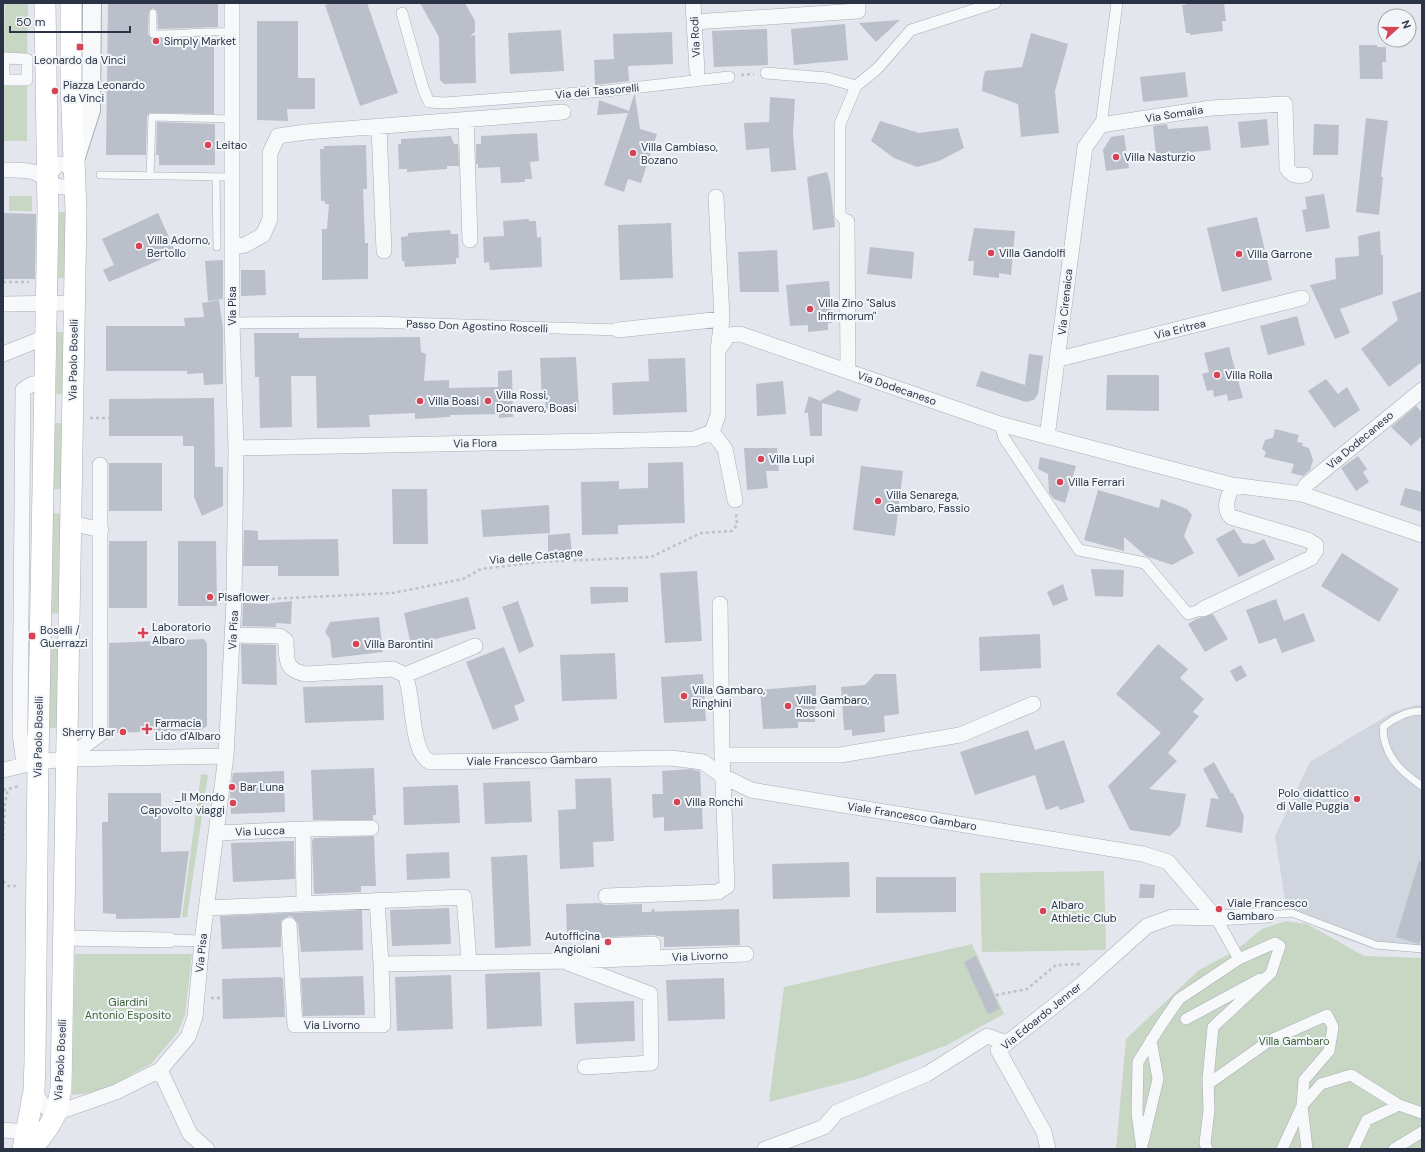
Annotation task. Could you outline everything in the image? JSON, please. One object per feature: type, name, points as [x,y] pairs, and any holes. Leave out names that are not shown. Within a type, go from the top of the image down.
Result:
[{"type":"main road","points":[[45,3],[46,178]]},
{"type":"main road","points":[[70,3],[75,180]]},
{"type":"main road","name":"Via Paolo Boselli","points":[[28,1143],[34,1091],[31,764],[45,384],[48,212],[46,178]]},
{"type":"main road","name":"Via Paolo Boselli","points":[[56,1113],[60,1089],[71,523],[75,180]]},
{"type":"main road","points":[[28,1143],[56,1113]]},
{"type":"street","points":[[3,170],[28,170],[46,178],[51,184],[57,187],[68,187],[75,180],[92,110],[92,3]]},
{"type":"street","name":"Via Pisa","points":[[56,1113],[116,1092],[160,1070],[188,1037],[195,1017],[202,941],[226,756],[233,635],[236,448],[232,323],[232,3]]},
{"type":"street","name":"Via Rodi","points":[[693,3],[697,71]]},
{"type":"street","points":[[694,22],[858,11],[858,3]]},
{"type":"street","points":[[848,371],[847,222],[840,215],[840,124],[856,86],[877,69],[911,30],[995,3]]},
{"type":"street","points":[[1101,125],[1117,3]]},
{"type":"street","name":"Via dei Tassorelli","points":[[402,13],[423,88],[429,102],[445,103],[605,91],[728,77]]},
{"type":"street","points":[[766,72],[827,78],[856,86]]},
{"type":"street","name":"Via Somalia","points":[[1101,125],[1211,108],[1285,104],[1287,168],[1290,173],[1296,176],[1305,175]]},
{"type":"street","points":[[233,247],[245,245],[263,235],[270,219],[270,153],[278,136],[306,132],[563,112]]},
{"type":"street","points":[[466,120],[470,240]]},
{"type":"street","name":"Via Cirenaica","points":[[1047,437],[1059,359],[1085,147],[1101,125]]},
{"type":"street","points":[[378,126],[384,251]]},
{"type":"street","points":[[46,178],[58,164],[65,164],[75,180]]},
{"type":"street","points":[[716,197],[722,319],[718,350],[718,414],[712,432],[725,449],[735,500]]},
{"type":"street","name":"Via Eritrea","points":[[1059,359],[1302,298]]},
{"type":"street","points":[[3,304],[74,303]]},
{"type":"street","name":"Passo Don Agostino Roscelli","points":[[232,323],[372,322],[618,330],[722,319]]},
{"type":"street","name":"Via Dodecaneso","points":[[718,350],[729,335],[740,334],[1000,424],[1232,485],[1302,494],[1422,535]]},
{"type":"street","points":[[3,354],[46,337]]},
{"type":"street","name":"Via Paolo Boselli","points":[[31,764],[20,732],[18,562],[23,390],[32,384],[45,384]]},
{"type":"street","name":"Via Dodecaneso","points":[[1302,494],[1306,485],[1422,390]]},
{"type":"street","points":[[1000,424],[1004,438],[1079,550],[1145,563],[1188,614],[1203,609],[1311,558],[1316,550],[1316,545],[1313,542],[1232,517],[1227,513],[1226,506],[1232,485]]},
{"type":"street","name":"Via Flora","points":[[236,448],[694,439],[712,432]]},
{"type":"street","points":[[66,759],[100,734],[100,465]]},
{"type":"street","points":[[71,523],[101,530]]},
{"type":"street","points":[[606,896],[718,892],[727,886],[722,755],[720,604]]},
{"type":"street","points":[[233,635],[280,636],[286,641],[287,664],[294,671],[305,674],[393,669],[405,675],[475,646]]},
{"type":"street","name":"Viale Francesco Gambaro","points":[[405,675],[408,682],[413,720],[420,751],[425,760],[430,762],[671,758],[703,762],[723,776],[751,790],[1143,854],[1168,862],[1216,918]]},
{"type":"street","points":[[722,755],[840,755],[960,735],[1033,704]]},
{"type":"street","points":[[3,770],[66,759],[226,756]]},
{"type":"street","name":"Via Lucca","points":[[216,833],[371,828]]},
{"type":"street","points":[[303,829],[304,903]]},
{"type":"street","points":[[206,908],[464,897],[469,961]]},
{"type":"street","name":"Via Livorno","points":[[288,925],[295,1025],[384,1025],[378,900]]},
{"type":"street","points":[[1239,959],[1216,918],[1268,915]]},
{"type":"street","name":"Via Edoardo Jenner","points":[[1048,1149],[1044,1132],[998,1050],[1096,971],[1147,926],[1172,918],[1216,918]]},
{"type":"street","points":[[63,938],[202,941]]},
{"type":"street","points":[[1142,1149],[1137,1113],[1138,1062],[1151,1040],[1179,999],[1239,959],[1275,943],[1280,946],[1271,973],[1213,1027],[1208,1084],[1210,1110],[1204,1147]]},
{"type":"street","name":"Via Livorno","points":[[592,946],[653,951],[746,954]]},
{"type":"street","name":"Via Livorno","points":[[381,964],[469,961],[562,961],[653,951]]},
{"type":"street","name":"Via Livorno","points":[[562,961],[650,994],[650,1063],[585,1067]]},
{"type":"street","points":[[1186,1020],[1271,973]]},
{"type":"street","points":[[1208,1084],[1268,1041],[1327,1015],[1333,1027],[1329,1051],[1304,1080],[1302,1106],[1307,1149]]},
{"type":"street","points":[[765,1149],[824,1127],[837,1112],[927,1074],[987,1036],[1007,1043]]},
{"type":"street","points":[[1142,1149],[1158,1079],[1151,1040]]},
{"type":"street","points":[[160,1070],[190,1134],[207,1149]]},
{"type":"street","points":[[1282,1149],[1302,1106],[1321,1084],[1351,1075],[1399,1105],[1422,1112]]},
{"type":"street","name":"Via Paolo Boselli","points":[[34,1091],[43,1106],[56,1113]]},
{"type":"street","points":[[1353,1149],[1367,1120],[1399,1105]]},
{"type":"street","points":[[3,1130],[28,1143]]},
{"type":"street","points":[[1394,1149],[1422,1132]]},
{"type":"lane","points":[[153,13],[153,34],[191,34],[202,31],[232,32]]},
{"type":"lane","points":[[150,176],[152,117],[232,119]]},
{"type":"lane","points":[[100,175],[233,177]]},
{"type":"lane","points":[[216,177],[217,247]]},
{"type":"lane","points":[[1422,711],[1413,711],[1395,718],[1384,727],[1383,740],[1400,769],[1422,786]]},
{"type":"lane","points":[[1268,915],[1292,913],[1376,945],[1422,949]]},
{"type":"path","points":[[728,77],[766,72]]},
{"type":"path","points":[[84,418],[109,418]]},
{"type":"path","name":"Via delle Castagne","points":[[234,600],[393,593],[463,579],[481,569],[540,562],[651,557],[700,533],[732,531],[737,524],[735,500]]},
{"type":"path","points":[[3,842],[4,803],[8,789]]},
{"type":"path","points":[[3,881],[9,886],[21,886]]},
{"type":"path","points":[[652,894],[653,951]]},
{"type":"path","points":[[996,995],[1027,989],[1056,965],[1078,963],[1096,971]]},
{"type":"shaded area","name":"Polo didattico di Valle Puggia","points":[[1416,705],[1422,705],[1422,953],[1374,949],[1335,935],[1287,913],[1275,836],[1310,762],[1393,712]]},
{"type":"green space","points":[[5,3],[28,3],[27,59],[4,58]]},
{"type":"green space","points":[[4,80],[27,80],[27,141],[3,141]]},
{"type":"green space","points":[[9,196],[32,196],[32,211],[9,211]]},
{"type":"green space","points":[[59,212],[66,212],[65,278],[58,278]]},
{"type":"green space","points":[[57,332],[64,332],[63,394],[56,394]]},
{"type":"green space","points":[[55,423],[62,423],[61,489],[54,489]]},
{"type":"green space","points":[[53,513],[61,514],[59,613],[52,614]]},
{"type":"green space","points":[[51,644],[58,644],[57,728],[49,728]]},
{"type":"green space","points":[[201,774],[208,775],[187,917],[182,917]]},
{"type":"green space","name":"Albaro Athletic Club","points":[[1104,871],[1106,950],[982,952],[980,873]]},
{"type":"green space","name":"Villa Gambaro","points":[[1286,921],[1307,924],[1364,956],[1422,958],[1422,1149],[1116,1149],[1126,1039],[1199,970],[1235,951],[1262,929]]},
{"type":"green space","points":[[972,944],[1004,1014],[947,1045],[861,1078],[769,1102],[784,987]]},
{"type":"green space","name":"Giardini Antonio Esposito","points":[[75,954],[192,954],[185,1015],[178,1032],[152,1063],[115,1084],[90,1093],[72,1095]]},
{"type":"building","points":[[108,3],[218,3],[218,27],[158,29],[157,11],[153,8],[149,11],[148,34],[151,38],[214,37],[214,114],[149,113],[147,117],[146,155],[106,155]]},
{"type":"building","points":[[332,3],[367,3],[398,93],[360,106],[325,5]]},
{"type":"building","points":[[420,3],[465,3],[475,21],[475,32],[470,36],[475,35],[476,83],[444,84],[440,80],[439,37]]},
{"type":"building","points":[[1185,3],[1224,3],[1226,21],[1222,21],[1223,31],[1190,35],[1190,33],[1186,33],[1182,5],[1186,5]]},
{"type":"building","points":[[900,20],[876,42],[859,23]]},
{"type":"building","points":[[257,21],[298,21],[298,78],[315,78],[315,109],[287,109],[288,121],[257,120]]},
{"type":"building","points":[[845,24],[848,60],[794,65],[791,29]]},
{"type":"building","points":[[767,29],[768,65],[714,67],[712,31]]},
{"type":"building","points":[[561,30],[564,71],[510,74],[508,33]]},
{"type":"building","points":[[672,32],[673,64],[628,66],[629,81],[595,85],[594,60],[614,59],[613,34]]},
{"type":"building","points":[[1031,33],[1068,44],[1055,91],[1059,133],[1021,137],[1018,104],[982,91],[983,80],[985,71],[1022,67]]},
{"type":"building","points":[[1359,45],[1377,45],[1377,48],[1386,48],[1386,62],[1382,62],[1383,79],[1360,79]]},
{"type":"building","points":[[1185,72],[1188,97],[1143,102],[1140,77]]},
{"type":"building","name":"Villa Cambiaso, Bozano","points":[[634,95],[640,129],[657,134],[641,183],[628,179],[624,192],[604,185],[628,113],[597,115],[599,100],[629,111]]},
{"type":"building","points":[[770,97],[795,99],[793,133],[796,170],[771,172],[769,148],[746,150],[744,123],[769,122]]},
{"type":"building","points":[[1366,118],[1388,121],[1381,177],[1383,177],[1379,215],[1356,212]]},
{"type":"building","points":[[1267,119],[1269,145],[1241,148],[1238,122]]},
{"type":"building","points":[[880,121],[919,133],[958,128],[964,148],[939,161],[917,167],[894,158],[871,141]]},
{"type":"building","points":[[157,122],[215,124],[215,165],[159,165],[159,155],[156,155]]},
{"type":"building","points":[[1167,124],[1168,129],[1208,126],[1211,150],[1156,156],[1153,126]]},
{"type":"building","points":[[1314,124],[1339,125],[1338,155],[1313,155]]},
{"type":"building","points":[[537,133],[539,161],[530,162],[532,179],[525,179],[525,182],[501,183],[500,167],[478,168],[478,164],[476,164],[476,144],[481,144],[481,136]]},
{"type":"building","name":"Villa Nasturzio","points":[[1124,135],[1129,168],[1106,171],[1103,150],[1111,137]]},
{"type":"building","points":[[451,136],[454,144],[458,144],[459,166],[447,166],[447,169],[407,172],[407,169],[399,169],[398,144],[401,144],[401,139]]},
{"type":"building","points":[[366,145],[367,189],[363,189],[365,243],[368,243],[368,279],[322,280],[322,229],[327,229],[329,204],[325,204],[325,201],[321,201],[320,149],[324,149],[324,146]]},
{"type":"building","points":[[827,172],[830,183],[835,227],[813,230],[807,177]]},
{"type":"building","points":[[1324,194],[1330,228],[1306,232],[1302,210],[1307,209],[1305,197]]},
{"type":"building","points":[[3,213],[36,214],[35,279],[3,279]]},
{"type":"building","name":"Villa Adorno, Bertollo","points":[[158,213],[176,253],[109,282],[103,270],[114,265],[102,239]]},
{"type":"building","name":"Villa Garrone","points":[[1257,217],[1272,280],[1222,292],[1207,228]]},
{"type":"building","points":[[529,219],[529,221],[536,221],[537,238],[541,237],[542,267],[490,270],[489,262],[484,263],[483,237],[504,236],[503,221]]},
{"type":"building","points":[[671,223],[673,278],[620,280],[618,225]]},
{"type":"building","name":"Villa Gandolfi","points":[[974,228],[1015,231],[1011,275],[999,273],[999,278],[973,275],[974,261],[968,261]]},
{"type":"building","points":[[450,230],[451,234],[458,234],[459,258],[456,258],[456,264],[405,267],[404,261],[402,261],[401,237],[408,236],[408,233]]},
{"type":"building","points":[[1380,231],[1381,255],[1383,255],[1383,294],[1340,309],[1350,333],[1335,339],[1310,285],[1336,279],[1335,258],[1359,256],[1358,236]]},
{"type":"building","points":[[870,247],[914,252],[912,279],[867,274]]},
{"type":"building","points":[[777,250],[779,292],[740,292],[738,252]]},
{"type":"building","points":[[223,260],[223,299],[208,301],[205,261]]},
{"type":"building","points":[[241,270],[265,270],[266,295],[241,296]]},
{"type":"building","name":"Villa Zino \"Salus Infirmorum\"","points":[[829,281],[832,323],[828,323],[828,330],[808,332],[808,325],[790,326],[786,285]]},
{"type":"building","points":[[1422,291],[1422,362],[1389,387],[1361,349],[1398,320],[1392,302]]},
{"type":"building","points":[[219,300],[223,328],[223,384],[204,385],[203,373],[187,374],[187,371],[106,371],[106,326],[185,326],[184,318],[204,317],[202,303]]},
{"type":"building","points":[[1297,316],[1305,345],[1268,355],[1260,326]]},
{"type":"building","points":[[254,333],[299,333],[299,338],[420,337],[421,352],[426,354],[424,381],[449,380],[449,388],[498,387],[498,371],[512,370],[513,417],[499,418],[499,414],[450,415],[450,417],[415,419],[415,413],[369,415],[370,427],[317,428],[316,376],[291,376],[292,427],[260,428],[259,377],[255,377]]},
{"type":"building","name":"Villa Rolla","points":[[1229,347],[1243,398],[1228,401],[1227,394],[1214,397],[1213,390],[1207,391],[1202,374],[1209,372],[1204,353]]},
{"type":"building","points":[[1029,354],[1043,356],[1038,394],[1034,400],[1026,402],[976,386],[981,371],[1025,385]]},
{"type":"building","points":[[576,357],[579,410],[546,411],[545,399],[542,400],[540,358]]},
{"type":"building","points":[[685,358],[687,412],[613,415],[612,383],[649,381],[648,359]]},
{"type":"building","points":[[1107,375],[1159,375],[1159,411],[1106,410]]},
{"type":"building","points":[[1326,379],[1338,394],[1347,387],[1360,410],[1334,428],[1308,391]]},
{"type":"building","points":[[783,381],[786,414],[757,416],[756,384]]},
{"type":"building","points":[[838,390],[861,399],[857,412],[822,403],[822,436],[810,436],[808,413],[804,413],[809,396],[820,401]]},
{"type":"building","points":[[214,398],[215,467],[223,467],[223,506],[202,516],[194,497],[194,446],[183,446],[183,436],[109,436],[109,399]]},
{"type":"building","points":[[1416,406],[1422,412],[1422,436],[1411,446],[1391,427]]},
{"type":"building","points":[[1275,429],[1299,435],[1297,442],[1303,443],[1302,446],[1309,448],[1313,460],[1310,470],[1303,476],[1291,473],[1294,464],[1264,457],[1266,452],[1262,449],[1265,440],[1273,438]]},
{"type":"building","name":"Villa Lupi","points":[[744,448],[777,448],[779,471],[766,471],[768,488],[747,490]]},
{"type":"building","points":[[1358,456],[1367,469],[1363,472],[1369,482],[1356,491],[1341,468]]},
{"type":"building","name":"Villa Ferrari","points":[[1040,457],[1076,466],[1065,503],[1054,499],[1049,493],[1048,474],[1038,469]]},
{"type":"building","points":[[683,462],[685,523],[618,525],[618,534],[582,535],[581,482],[619,481],[619,489],[648,488],[648,463]]},
{"type":"building","points":[[109,463],[162,463],[162,511],[109,511]]},
{"type":"building","name":"Villa Senarega, Gambaro, Fassio","points":[[861,466],[903,471],[895,536],[853,530]]},
{"type":"building","points":[[1405,488],[1422,492],[1422,512],[1400,505]]},
{"type":"building","points":[[392,489],[427,489],[428,544],[393,544]]},
{"type":"building","points":[[1098,490],[1159,508],[1161,499],[1187,509],[1192,515],[1184,536],[1194,553],[1172,565],[1146,556],[1124,537],[1124,551],[1084,540]]},
{"type":"building","points":[[549,505],[550,533],[483,537],[481,510]]},
{"type":"building","points":[[1234,529],[1243,543],[1254,544],[1264,539],[1275,559],[1239,577],[1216,539]]},
{"type":"building","points":[[244,530],[258,531],[258,540],[338,539],[339,576],[278,576],[278,566],[243,566]]},
{"type":"building","points":[[570,533],[572,554],[548,555],[548,535]]},
{"type":"building","points":[[109,541],[147,541],[147,608],[109,608]]},
{"type":"building","points":[[178,541],[216,541],[217,606],[178,606]]},
{"type":"building","points":[[1342,553],[1399,589],[1379,622],[1321,586]]},
{"type":"building","points":[[1091,569],[1124,570],[1123,597],[1095,596]]},
{"type":"building","points":[[697,571],[702,641],[665,643],[660,573]]},
{"type":"building","points":[[1063,584],[1068,600],[1053,606],[1047,592]]},
{"type":"building","points":[[590,587],[628,587],[628,602],[591,604]]},
{"type":"building","points":[[468,597],[476,629],[411,645],[404,613]]},
{"type":"building","points":[[1276,599],[1284,621],[1304,613],[1315,641],[1282,653],[1276,638],[1259,644],[1246,610]]},
{"type":"building","points":[[292,601],[291,624],[276,623],[276,627],[242,626],[243,603],[265,604]]},
{"type":"building","points":[[518,601],[534,646],[519,653],[502,607]]},
{"type":"building","points":[[1213,614],[1228,639],[1205,652],[1188,624],[1196,619]]},
{"type":"building","name":"Villa Barontini","points":[[379,617],[383,652],[332,658],[330,639],[325,632],[330,622]]},
{"type":"building","points":[[1040,634],[1041,668],[980,671],[979,637]]},
{"type":"building","points":[[204,639],[207,644],[207,726],[201,730],[109,733],[109,643]]},
{"type":"building","points":[[241,644],[276,645],[277,685],[242,684]]},
{"type":"building","points":[[1158,644],[1188,669],[1180,678],[1204,699],[1193,712],[1199,716],[1168,753],[1177,761],[1149,789],[1186,794],[1180,826],[1170,836],[1130,830],[1108,786],[1161,733],[1116,694]]},
{"type":"building","points":[[504,647],[525,701],[514,706],[519,720],[493,730],[466,662]]},
{"type":"building","points":[[615,653],[617,699],[562,701],[560,655]]},
{"type":"building","points":[[1241,665],[1247,676],[1236,682],[1230,671]]},
{"type":"building","name":"Villa Gambaro, Ringhini","points":[[703,674],[706,721],[664,723],[661,677]]},
{"type":"building","points":[[875,674],[896,674],[899,714],[884,716],[885,732],[852,736],[852,730],[844,730],[841,687],[865,685]]},
{"type":"building","points":[[383,685],[384,720],[305,723],[303,687]]},
{"type":"building","name":"Villa Gambaro, Rossoni","points":[[816,685],[815,722],[798,722],[798,728],[763,729],[760,690]]},
{"type":"building","points":[[1028,730],[1035,750],[1064,740],[1085,802],[1060,810],[1058,806],[1046,810],[1035,775],[975,795],[960,752]]},
{"type":"building","points":[[1214,762],[1231,793],[1233,793],[1244,816],[1242,833],[1206,827],[1211,798],[1219,799],[1203,769]]},
{"type":"building","points":[[374,768],[376,815],[373,815],[373,820],[313,820],[311,770]]},
{"type":"building","name":"Villa Ronchi","points":[[690,769],[700,771],[703,829],[664,831],[664,817],[653,818],[652,794],[663,794],[662,771]]},
{"type":"building","points":[[284,771],[285,812],[231,814],[230,792],[233,773]]},
{"type":"building","points":[[611,778],[614,841],[593,842],[594,867],[560,869],[558,810],[576,809],[575,779]]},
{"type":"building","points":[[530,781],[532,822],[485,824],[483,783]]},
{"type":"building","points":[[458,785],[460,823],[404,825],[403,787]]},
{"type":"building","points":[[108,793],[161,793],[161,852],[189,851],[180,918],[116,919],[116,914],[103,913],[102,822],[108,822]]},
{"type":"building","points":[[374,836],[376,886],[361,886],[361,892],[314,894],[312,840],[314,838]]},
{"type":"building","points":[[294,841],[295,879],[233,882],[231,843]]},
{"type":"building","points":[[449,852],[450,878],[407,880],[406,854]]},
{"type":"building","points":[[527,855],[531,946],[495,948],[491,857]]},
{"type":"building","points":[[1419,861],[1422,861],[1422,935],[1419,944],[1396,937]]},
{"type":"building","points":[[849,862],[850,897],[773,899],[772,864]]},
{"type":"building","points":[[876,877],[956,877],[956,912],[876,913]]},
{"type":"building","points":[[1140,884],[1155,885],[1154,898],[1139,898]]},
{"type":"building","points":[[600,903],[606,905],[642,904],[642,912],[739,909],[740,945],[664,947],[664,937],[653,935],[567,939],[566,904]]},
{"type":"building","points":[[449,908],[451,944],[392,946],[390,910]]},
{"type":"building","points":[[362,910],[363,950],[301,952],[298,924],[293,917],[289,916],[281,921],[281,947],[222,949],[220,916]]},
{"type":"building","points":[[976,956],[1000,1009],[988,1014],[964,962]]},
{"type":"building","points":[[540,972],[542,1026],[487,1029],[485,974]]},
{"type":"building","points":[[451,975],[453,1029],[397,1031],[395,977]]},
{"type":"building","points":[[363,976],[365,1015],[303,1016],[301,978]]},
{"type":"building","points":[[281,977],[283,979],[285,1017],[223,1019],[222,979]]},
{"type":"building","points":[[724,978],[725,1019],[668,1021],[666,980]]},
{"type":"building","points":[[634,1001],[635,1041],[576,1044],[574,1003]]},
{"type":"place","name":"Simply Market","points":[[156,41]]},
{"type":"place","name":"Leonardo da Vinci","points":[[80,47]]},
{"type":"place","name":"Piazza Leonardo da Vinci","points":[[55,91]]},
{"type":"place","name":"Leitao","points":[[208,145]]},
{"type":"place","name":"Villa Cambiaso, Bozano","points":[[633,153]]},
{"type":"place","name":"Villa Nasturzio","points":[[1116,157]]},
{"type":"place","name":"Villa Adorno, Bertollo","points":[[139,246]]},
{"type":"place","name":"Villa Gandolfi","points":[[991,253]]},
{"type":"place","name":"Villa Garrone","points":[[1239,254]]},
{"type":"place","name":"Villa Zino \"Salus Infirmorum\"","points":[[810,309]]},
{"type":"place","name":"Villa Rolla","points":[[1217,375]]},
{"type":"place","name":"Villa Boasi","points":[[420,401]]},
{"type":"place","name":"Villa Rossi, Donavero, Boasi","points":[[488,401]]},
{"type":"place","name":"Villa Lupi","points":[[761,459]]},
{"type":"place","name":"Villa Ferrari","points":[[1060,482]]},
{"type":"place","name":"Villa Senarega, Gambaro, Fassio","points":[[878,501]]},
{"type":"place","name":"Pisaflower","points":[[210,597]]},
{"type":"place","name":"Laboratorio Albaro","points":[[143,633]]},
{"type":"place","name":"Boselli / Guerrazzi","points":[[32,636]]},
{"type":"place","name":"Villa Barontini","points":[[356,644]]},
{"type":"place","name":"Villa Gambaro, Ringhini","points":[[684,696]]},
{"type":"place","name":"Villa Gambaro, Rossoni","points":[[788,706]]},
{"type":"place","name":"Farmacia Lido d'Albaro","points":[[147,729]]},
{"type":"place","name":"Sherry Bar","points":[[123,732]]},
{"type":"place","name":"Bar Luna","points":[[232,787]]},
{"type":"place","name":"Polo didattico di Valle Puggia","points":[[1357,799]]},
{"type":"place","name":"Villa Ronchi","points":[[677,802]]},
{"type":"place","name":"_Il Mondo Capovolto viaggi","points":[[233,803]]},
{"type":"place","name":"Viale Francesco Gambaro","points":[[1219,909]]},
{"type":"place","name":"Albaro Athletic Club","points":[[1043,911]]},
{"type":"place","name":"Autofficina Angiolani","points":[[608,942]]}]
